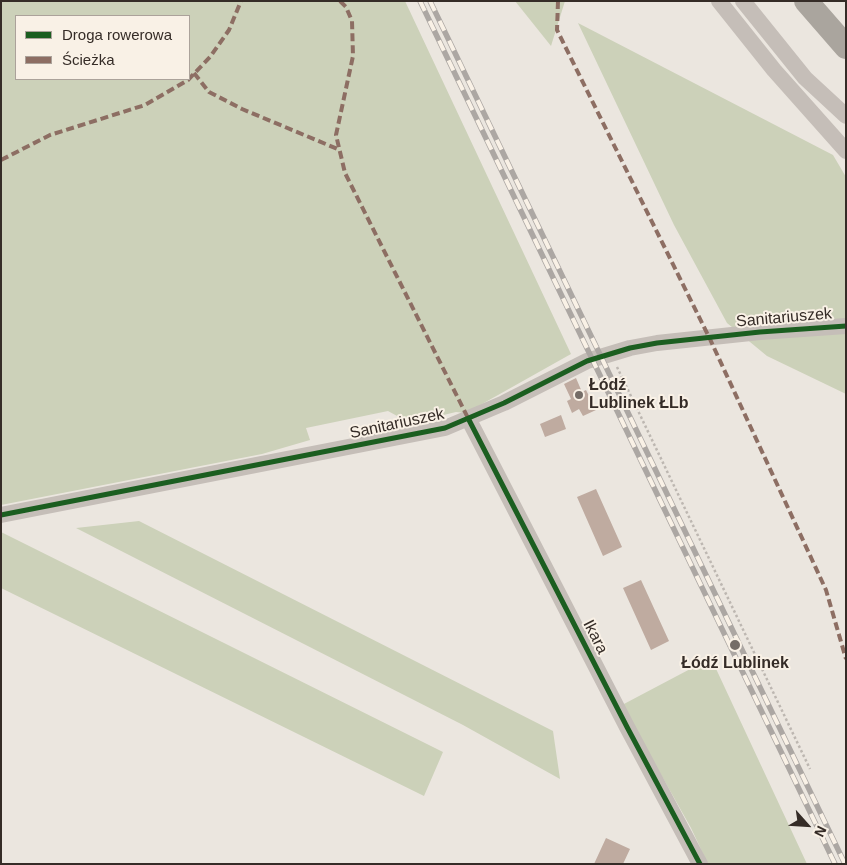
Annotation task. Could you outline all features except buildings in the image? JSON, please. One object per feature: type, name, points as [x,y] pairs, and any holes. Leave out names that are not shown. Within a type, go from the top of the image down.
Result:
[{"type":"highway","points":[[806,1],[846,47]]},
{"type":"street","points":[[719,1],[774,70],[846,151]]},
{"type":"street","points":[[744,1],[805,78],[846,116]]},
{"type":"street","name":"Sanitariuszek","points":[[1,515],[427,432],[469,420],[587,361],[630,348],[657,343],[752,333],[846,326]]},
{"type":"street","name":"Ikara","points":[[469,420],[627,727],[700,864]]},
{"type":"path","points":[[614,361],[810,769]]},
{"type":"green space","points":[[1,1],[405,1],[571,354],[466,413],[456,412],[410,423],[388,411],[306,428],[310,440],[262,454],[1,505]]},
{"type":"green space","points":[[515,1],[565,1],[551,46]]},
{"type":"green space","points":[[578,23],[833,155],[846,177],[846,394],[767,356],[727,323],[674,225]]},
{"type":"green space","points":[[139,521],[553,731],[560,779],[463,725],[76,528]]},
{"type":"green space","points":[[1,532],[443,752],[424,796],[1,588]]},
{"type":"green space","points":[[711,658],[807,864],[708,864],[691,828],[622,705]]},
{"type":"railway","points":[[420,1],[835,864]]},
{"type":"railway","points":[[430,1],[845,864]]},
{"type":"marked path","points":[[190,78],[210,57],[229,30],[241,1]]},
{"type":"marked path","points":[[340,1],[346,7],[352,21],[353,56],[336,135],[345,173],[469,420]]},
{"type":"marked path","points":[[558,1],[557,30],[709,337],[826,590],[846,659]]},
{"type":"marked path","points":[[194,73],[209,92],[242,109],[340,150]]},
{"type":"marked path","points":[[1,160],[50,135],[145,105],[188,80]]},
{"type":"cycle path","points":[[1,515],[445,428],[504,403],[587,361],[630,348],[657,343],[760,332],[846,326]]},
{"type":"cycle path","points":[[469,420],[627,727],[700,864]]},
{"type":"place","name":"Łódź Lublinek ŁLb","points":[[579,395]]},
{"type":"place","name":"Łódź Lublinek","points":[[735,645]]}]
